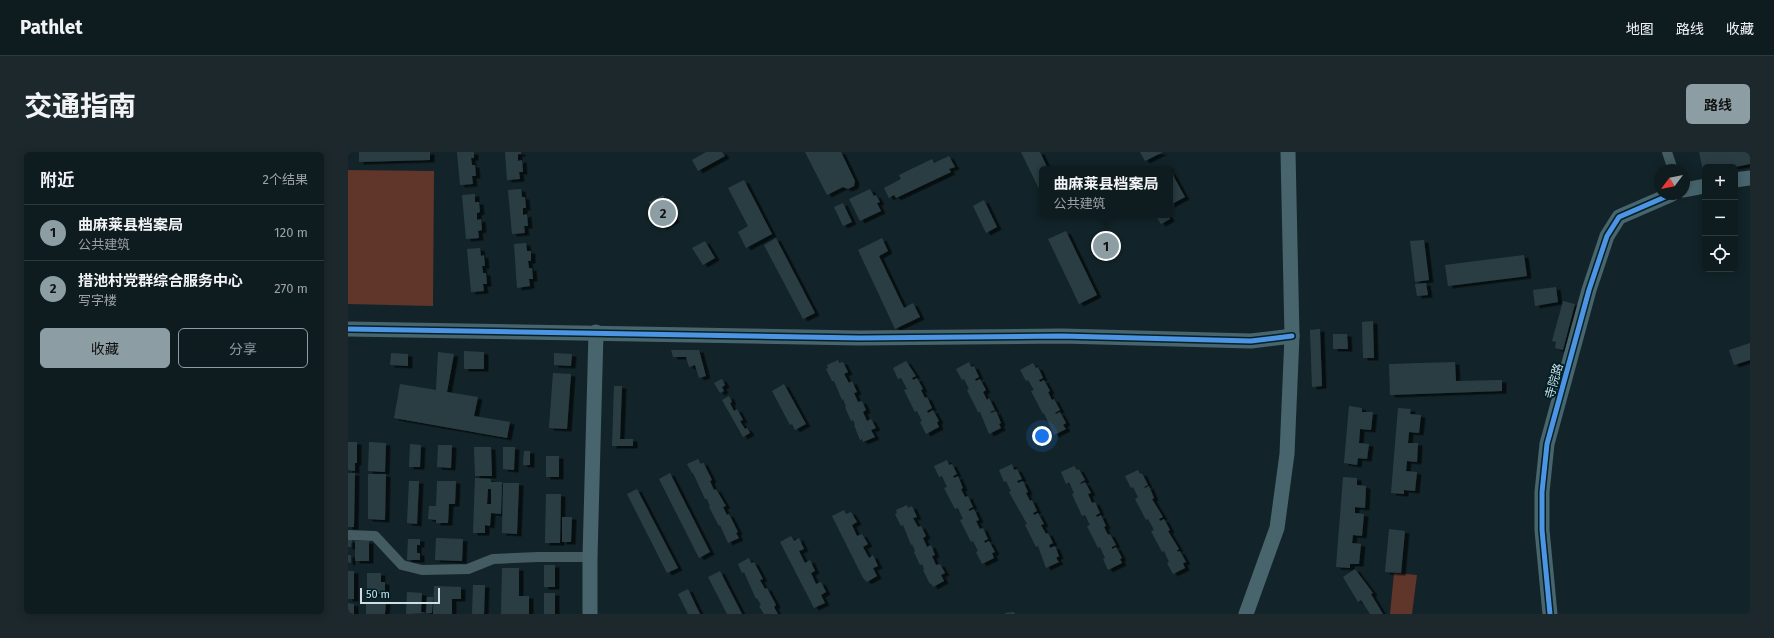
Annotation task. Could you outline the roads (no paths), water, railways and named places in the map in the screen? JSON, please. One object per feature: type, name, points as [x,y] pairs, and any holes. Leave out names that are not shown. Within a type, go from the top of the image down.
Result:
[{"type":"street","points":[[1246,614],[1277,528],[1287,454],[1292,336],[1288,152]]},
{"type":"street","points":[[1667,152],[1671,164]]},
{"type":"street","points":[[1738,180],[1750,178]]},
{"type":"street","points":[[1690,189],[1702,187]]},
{"type":"street","name":"寺院路","points":[[1550,614],[1542,530],[1542,492],[1547,444],[1590,290],[1607,236],[1619,217],[1658,200]]},
{"type":"street","points":[[348,329],[596,332],[860,338],[1062,336],[1250,341],[1292,336]]},
{"type":"street","points":[[590,614],[590,557],[596,332]]},
{"type":"street","points":[[348,536],[375,536],[402,565],[422,570],[468,569],[493,559],[590,557]]},
{"type":"place","name":"措池村党群综合服务中心","points":[[663,213]]},
{"type":"place","name":"曲麻莱县档案局","points":[[1106,246]]}]
